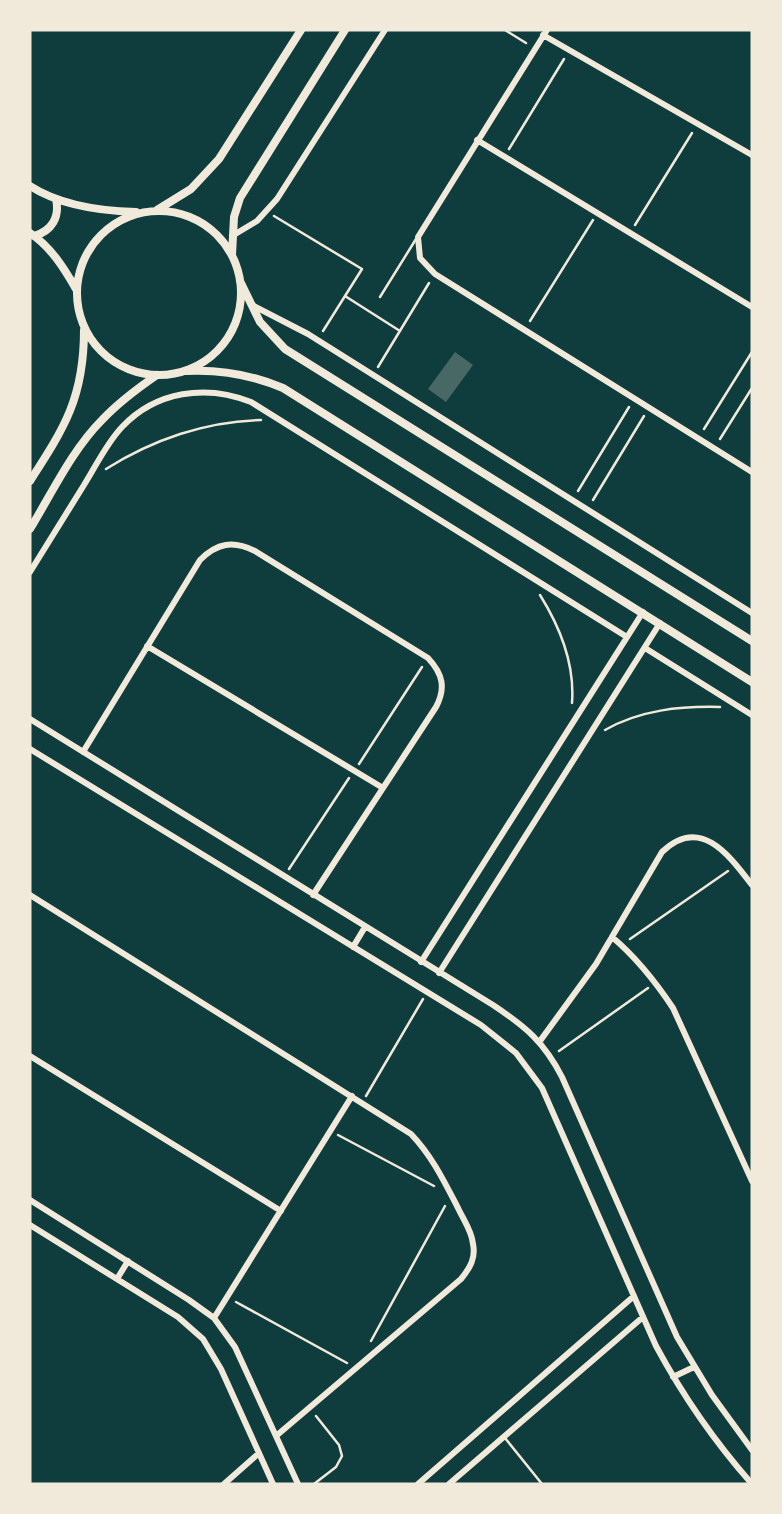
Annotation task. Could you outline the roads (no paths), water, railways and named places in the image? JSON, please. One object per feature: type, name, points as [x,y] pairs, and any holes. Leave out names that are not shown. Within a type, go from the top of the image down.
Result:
[{"type":"street","points":[[157,210],[191,189],[219,159],[301,30]]},
{"type":"street","points":[[345,30],[249,181],[237,208],[232,255],[240,281],[260,322],[285,349],[752,641]]},
{"type":"street","points":[[232,236],[268,211],[385,30]]},
{"type":"street","points":[[752,155],[570,50],[545,32],[418,237],[420,258],[435,274],[752,472]]},
{"type":"street","points":[[477,140],[752,307]]},
{"type":"street","points":[[30,186],[56,199],[89,208],[142,212]]},
{"type":"street","points":[[32,234],[46,231],[55,220],[56,199]]},
{"type":"street","points":[[76,289],[84,259],[101,234],[127,217],[142,212],[157,210],[187,216],[201,222],[218,237],[232,255]]},
{"type":"street","points":[[32,234],[58,260],[76,289],[80,315],[93,343],[106,356],[122,366],[139,373],[157,375],[185,371],[225,371],[255,377],[283,388],[752,682]]},
{"type":"street","points":[[185,371],[213,355],[233,329],[241,298],[240,281]]},
{"type":"street","points":[[251,305],[318,340],[752,613]]},
{"type":"street","points":[[30,481],[62,432],[73,407],[81,381],[84,327]]},
{"type":"street","points":[[30,529],[83,442],[102,420],[157,375]]},
{"type":"street","points":[[30,572],[113,437],[128,421],[145,408],[164,399],[184,393],[211,392],[251,402],[627,637]]},
{"type":"street","points":[[83,751],[200,560],[211,549],[225,544],[241,544],[255,551],[428,658],[438,668],[443,681],[442,695],[436,708],[313,895]]},
{"type":"street","points":[[421,962],[643,612]]},
{"type":"street","points":[[439,973],[660,623]]},
{"type":"street","points":[[148,646],[383,788]]},
{"type":"street","points":[[645,648],[752,715]]},
{"type":"street","points":[[30,719],[503,1012],[540,1041],[552,1057],[677,1337],[731,1423],[752,1450]]},
{"type":"street","points":[[30,748],[500,1038],[530,1069],[542,1088],[643,1318],[673,1377],[712,1436],[752,1484]]},
{"type":"street","points":[[540,1041],[578,990],[662,852],[672,843],[685,837],[699,837],[712,842],[752,885]]},
{"type":"street","points":[[30,895],[411,1134],[424,1147],[451,1195],[473,1243],[474,1256],[470,1269],[461,1279],[276,1436]]},
{"type":"street","points":[[353,947],[365,927]]},
{"type":"street","points":[[612,937],[656,982],[673,1008],[752,1181]]},
{"type":"street","points":[[30,1056],[281,1211]]},
{"type":"street","points":[[214,1318],[352,1096]]},
{"type":"street","points":[[30,1200],[203,1308],[214,1318],[234,1347],[298,1484]]},
{"type":"street","points":[[30,1225],[178,1317],[203,1339],[221,1368],[273,1484]]},
{"type":"street","points":[[117,1279],[128,1261]]},
{"type":"street","points":[[418,1484],[634,1296]]},
{"type":"street","points":[[449,1484],[643,1318]]},
{"type":"street","points":[[673,1377],[694,1367]]},
{"type":"street","points":[[224,1484],[259,1453]]},
{"type":"lane","points":[[380,297],[418,237]]},
{"type":"lane","points":[[504,1437],[542,1484]]}]
